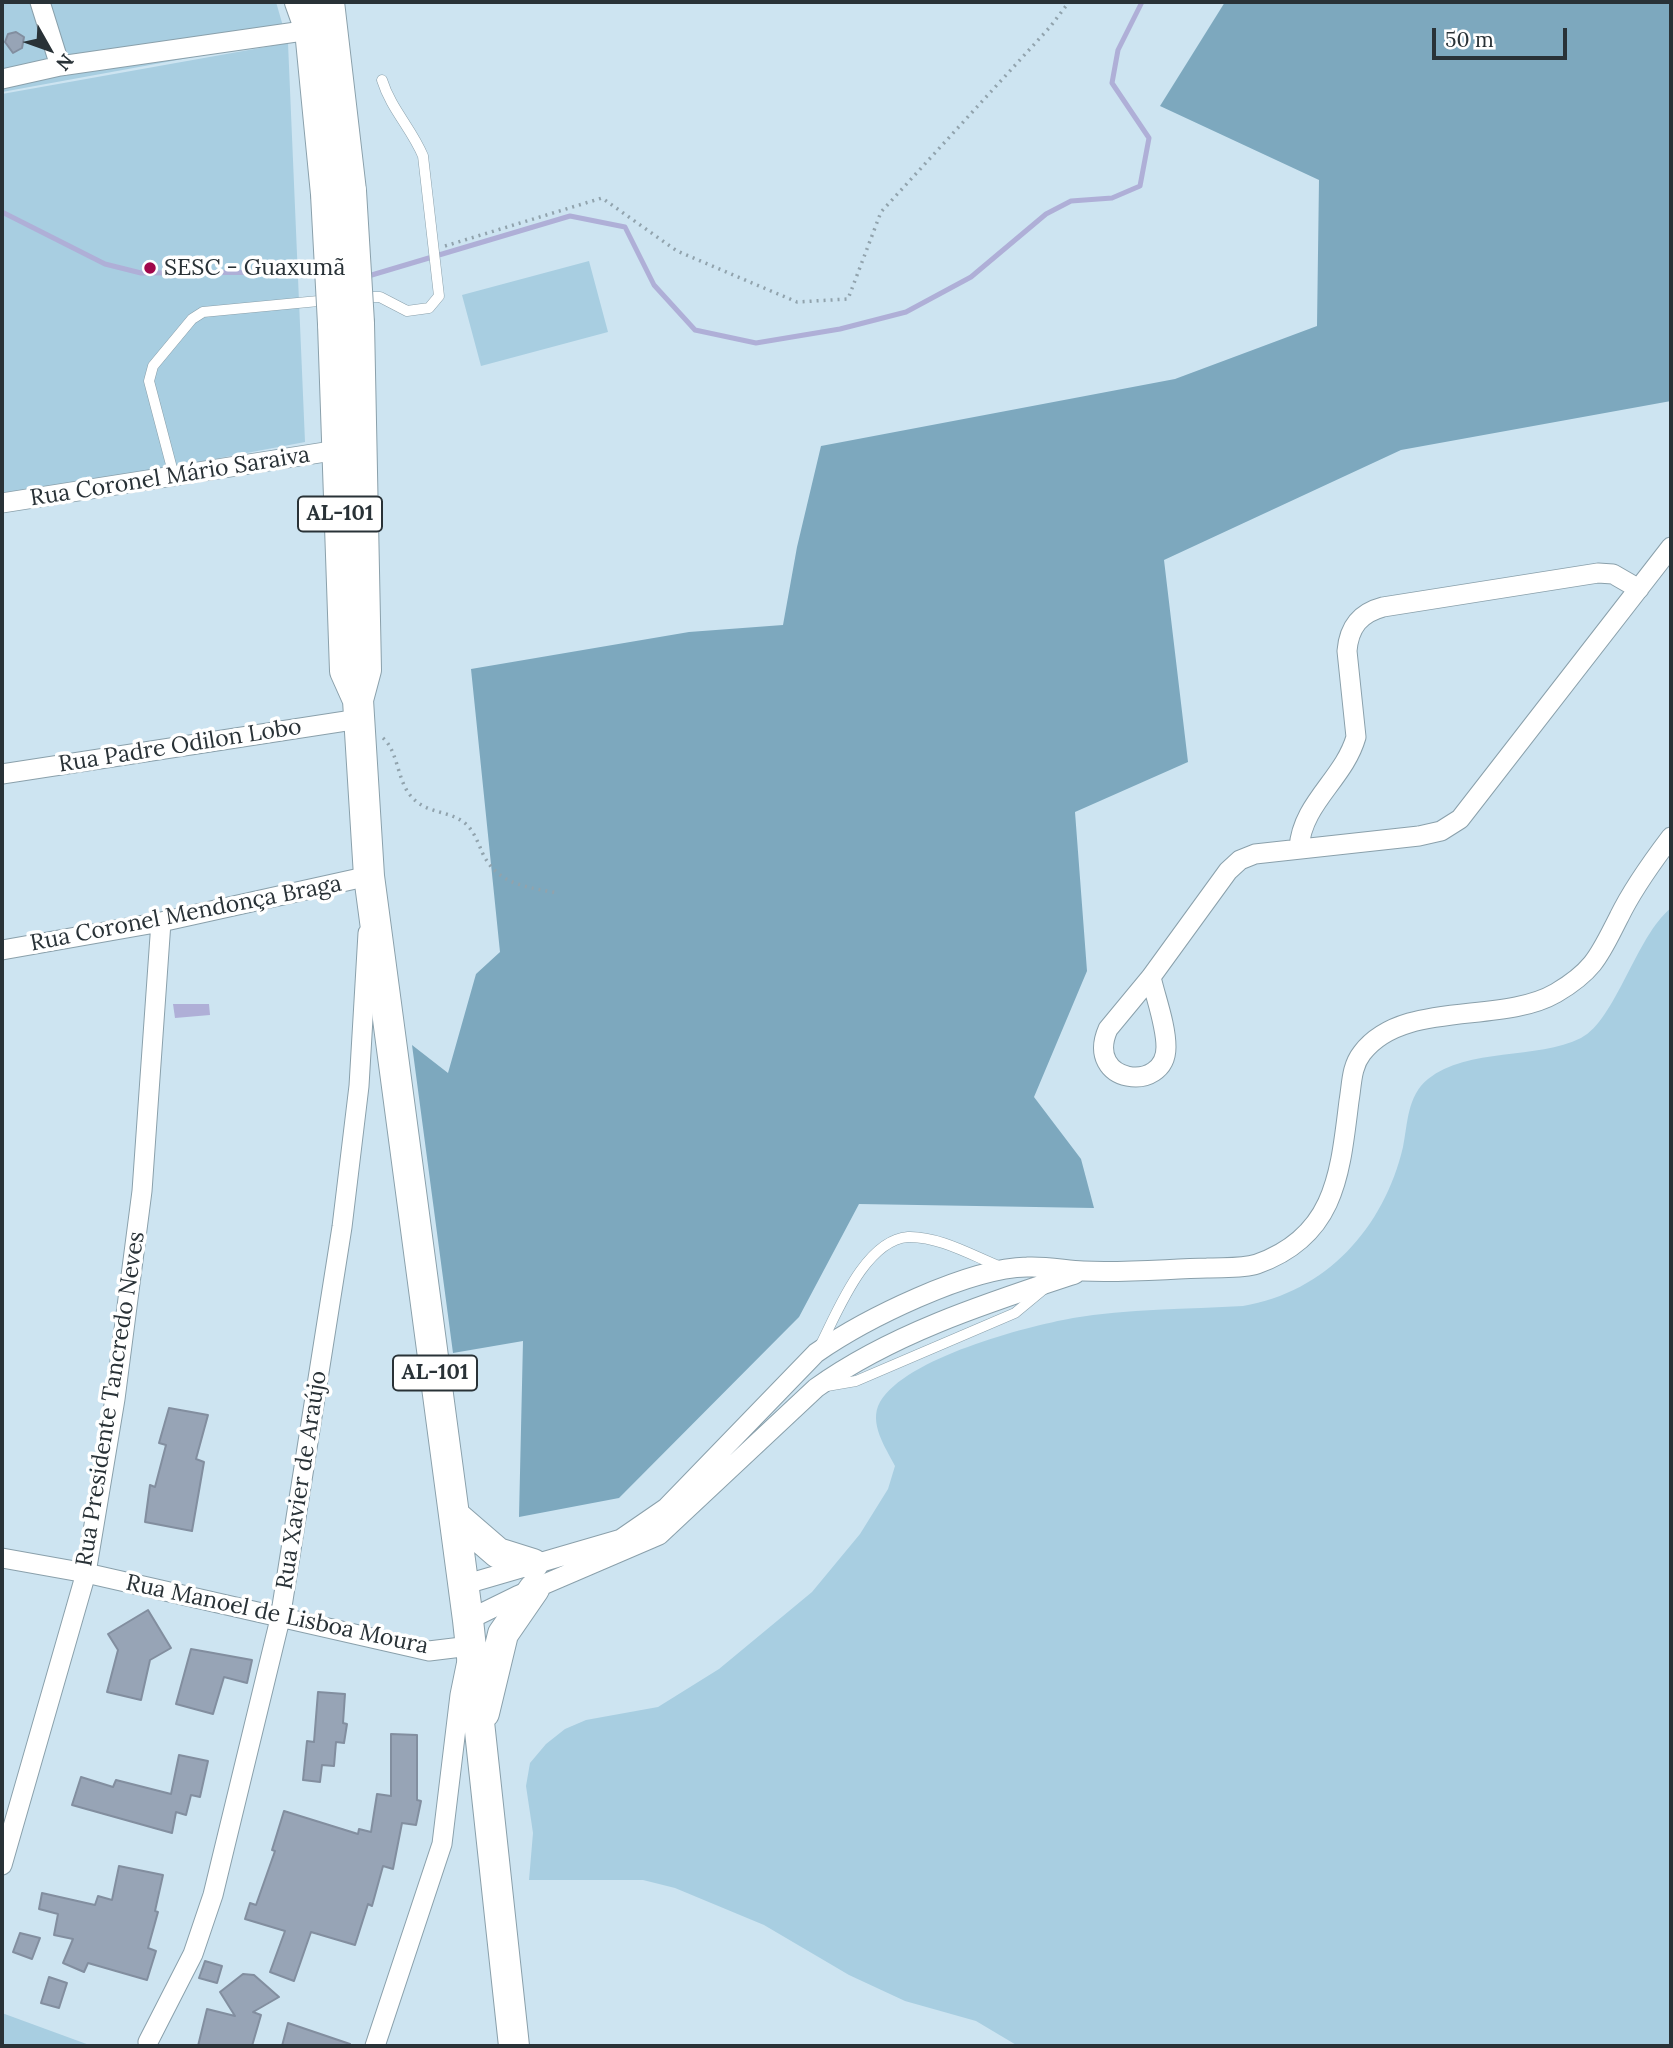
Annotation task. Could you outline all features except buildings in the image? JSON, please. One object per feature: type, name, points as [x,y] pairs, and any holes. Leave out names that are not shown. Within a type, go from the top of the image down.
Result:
[{"type":"main road","name":"AL-101","points":[[300,2],[310,30],[338,192]]},
{"type":"main road","name":"AL-101","points":[[329,2],[366,670],[358,710]]},
{"type":"main road","name":"AL-101","points":[[346,324],[338,450],[345,671],[358,710],[371,888],[469,1633],[514,2046]]},
{"type":"main road","points":[[454,1516],[498,1553],[533,1577],[503,1634],[491,1693],[479,1726]]},
{"type":"street","points":[[40,2],[60,66]]},
{"type":"street","points":[[2,79],[60,66],[310,30]]},
{"type":"street","name":"Rua Coronel Mário Saraiva","points":[[2,503],[338,450]]},
{"type":"street","points":[[1151,977],[1166,1048],[1158,1067],[1150,1074],[1130,1078],[1111,1069],[1105,1060],[1104,1039],[1108,1029],[1151,977],[1228,871],[1240,860],[1255,854],[1419,836],[1441,831],[1460,819],[1671,547]]},
{"type":"street","points":[[1299,848],[1300,828],[1352,751],[1356,737],[1347,651],[1348,639],[1361,617],[1383,607],[1598,573],[1613,574],[1639,589]]},
{"type":"street","name":"Rua Padre Odilon Lobo","points":[[2,774],[358,710]]},
{"type":"street","points":[[533,1577],[621,1539],[639,1528],[666,1508],[817,1353],[839,1337],[912,1300],[1004,1269],[1029,1267],[1086,1271],[1253,1265],[1284,1253],[1310,1233],[1328,1206],[1338,1175],[1352,1076],[1360,1056],[1374,1039],[1392,1028],[1520,1005],[1553,995],[1583,976],[1605,949],[1619,916],[1671,837]]},
{"type":"street","name":"Rua Coronel Mendonça Braga","points":[[2,950],[371,888]]},
{"type":"street","name":"Rua Xavier de Araújo","points":[[148,2042],[193,1954],[213,1895],[279,1619],[342,1227],[359,1086],[371,888]]},
{"type":"street","name":"Rua Presidente Tancredo Neves","points":[[2,1865],[86,1573],[115,1399],[142,1191],[161,922]]},
{"type":"street","points":[[463,1585],[533,1577],[659,1535],[816,1388],[841,1370],[921,1331],[1086,1271]]},
{"type":"street","name":"Rua Manoel de Lisboa Moura","points":[[2,1558],[86,1573],[429,1651],[469,1633],[533,1577]]},
{"type":"street","points":[[376,2046],[442,1844],[469,1633]]},
{"type":"lane","points":[[174,476],[149,373],[197,315],[204,312],[374,296],[402,310],[429,309],[439,296],[423,156],[416,141],[388,102],[382,80]]},
{"type":"lane","points":[[817,1353],[862,1270],[889,1242],[908,1237],[924,1239],[1004,1269]]},
{"type":"path","points":[[434,252],[602,198],[677,251],[797,302],[848,299],[881,212],[1050,27],[1069,2]]},
{"type":"path","points":[[358,710],[386,740],[408,793],[430,810],[462,821],[477,841],[487,863],[501,877],[526,887],[558,893]]},
{"type":"shaded area","points":[[2,2],[276,2],[287,40],[2,92]]},
{"type":"shaded area","points":[[1225,2],[1671,2],[1671,401],[1401,450],[1164,560],[1188,762],[1075,812],[1087,971],[1034,1097],[1081,1159],[1094,1208],[859,1204],[799,1317],[619,1498],[519,1517],[523,1341],[453,1353],[412,1045],[448,1073],[476,974],[500,952],[471,669],[689,632],[783,625],[797,547],[821,446],[1175,379],[1317,326],[1319,180],[1160,106]]},
{"type":"shaded area","name":"SESC - Guaxumã","points":[[288,43],[305,442],[2,499],[2,94]]},
{"type":"shaded area","points":[[589,261],[608,332],[481,366],[462,295]]},
{"type":"shaded area","points":[[1671,908],[1671,2046],[1018,2046],[976,2021],[905,2001],[849,1975],[764,1925],[675,1888],[643,1880],[529,1880],[533,1833],[526,1786],[530,1763],[546,1744],[565,1729],[586,1720],[658,1707],[719,1669],[812,1592],[860,1534],[888,1489],[895,1466],[883,1443],[876,1418],[880,1402],[894,1386],[940,1358],[997,1337],[1052,1322],[1114,1313],[1243,1306],[1300,1287],[1347,1252],[1382,1204],[1403,1147],[1412,1102],[1421,1086],[1444,1069],[1463,1062],[1544,1049],[1581,1038],[1605,1014],[1647,938]]},
{"type":"shaded area","points":[[173,1004],[209,1004],[210,1015],[175,1018]]},
{"type":"shaded area","points":[[2,2013],[92,2046],[2,2046]]},
{"type":"waterway","points":[[365,277],[570,216],[625,227],[654,285],[695,330],[756,343],[840,329],[906,312],[971,277],[1046,214],[1071,201],[1112,198],[1140,186],[1149,138],[1112,83],[1118,50],[1142,2]]},
{"type":"waterway","points":[[2,212],[105,264],[141,273],[321,272]]},
{"type":"place","name":"SESC - Guaxumã","points":[[150,268]]}]
